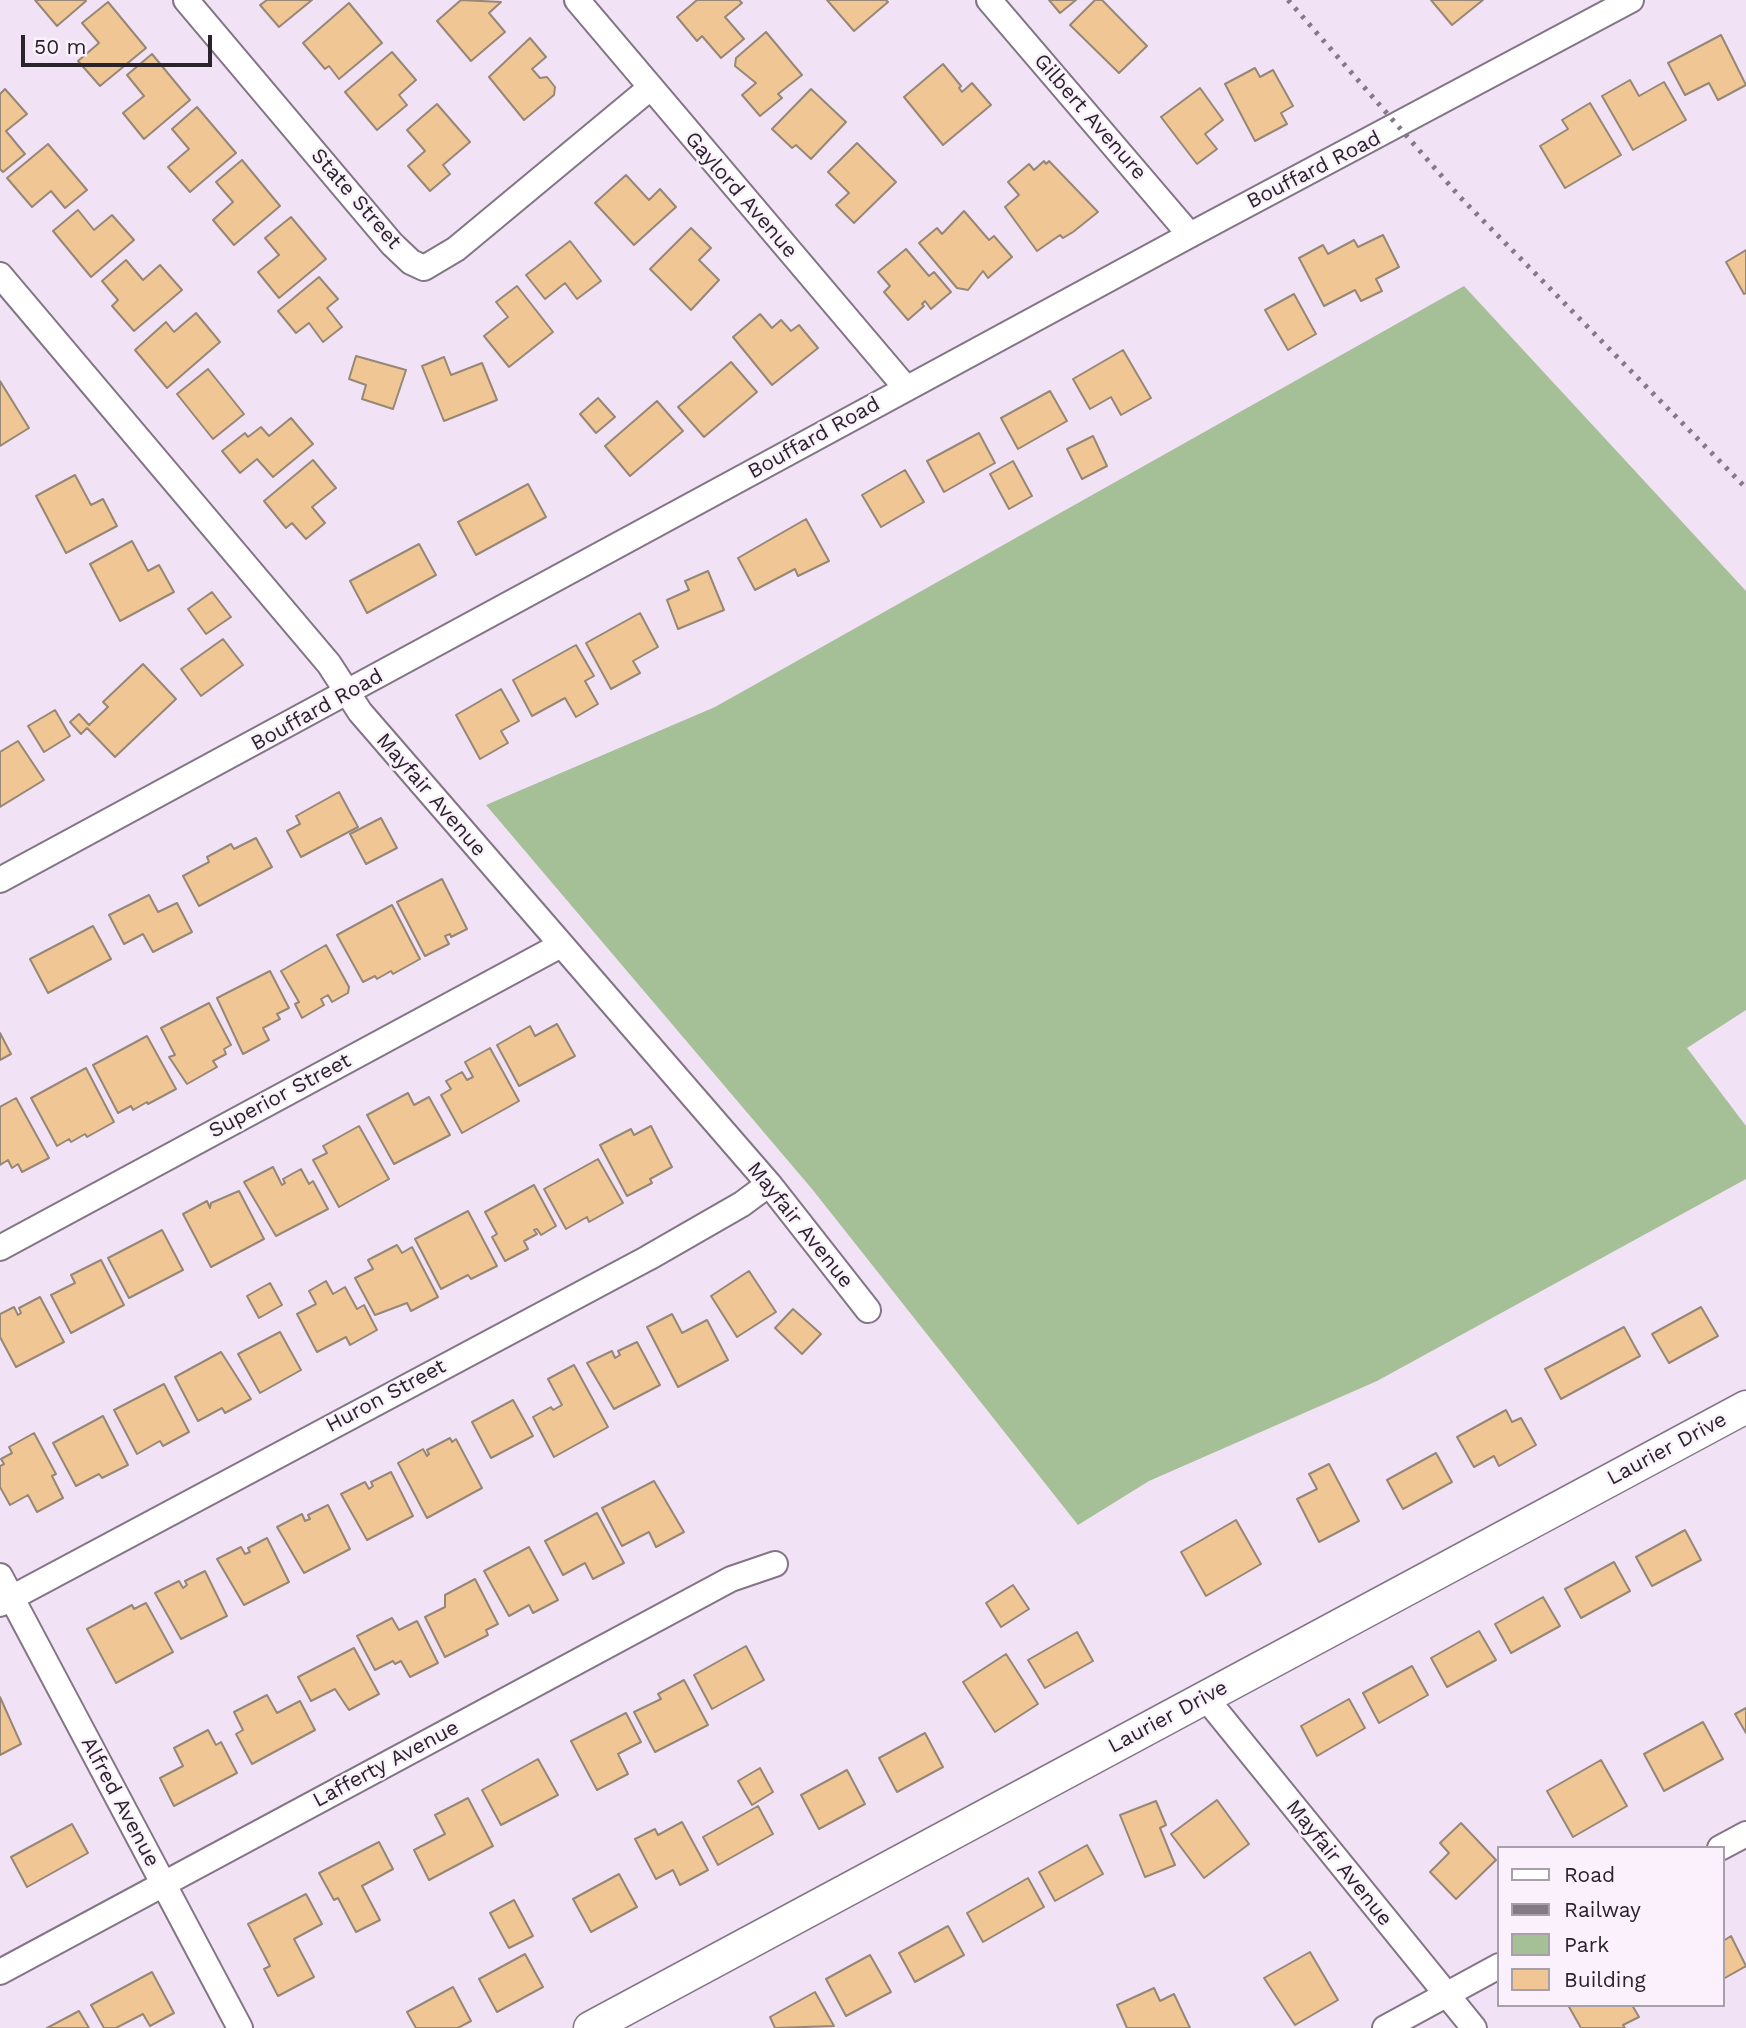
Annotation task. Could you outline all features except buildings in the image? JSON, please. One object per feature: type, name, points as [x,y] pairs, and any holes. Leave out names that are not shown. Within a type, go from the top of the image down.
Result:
[{"type":"street","name":"State Street","points":[[186,0],[392,244],[411,262],[424,268],[456,249],[650,88]]},
{"type":"street","name":"Gaylord Avenue","points":[[577,0],[906,388]]},
{"type":"street","name":"Gilbert Avenure","points":[[989,0],[1190,235]]},
{"type":"street","name":"Bouffard Road","points":[[0,880],[906,388],[1631,0]]},
{"type":"street","name":"Mayfair Avenue","points":[[0,275],[329,664],[360,712],[769,1184],[868,1310]]},
{"type":"street","name":"Superior Street","points":[[0,1248],[561,945]]},
{"type":"street","name":"Huron Street","points":[[4,1592],[648,1258],[742,1204],[769,1184]]},
{"type":"street","name":"Laurier Drive","points":[[590,2028],[1746,1407]]},
{"type":"street","name":"Lafferty Avenue","points":[[0,1972],[732,1579],[775,1564]]},
{"type":"street","name":"Alfred Avenue","points":[[4,1592],[240,2028]]},
{"type":"street","name":"Mayfair Avenue","points":[[1205,1697],[1474,2028]]},
{"type":"street","points":[[1724,1846],[1746,1834]]},
{"type":"street","points":[[1385,2028],[1498,1967]]},
{"type":"green space","points":[[1464,286],[1746,591],[1746,1010],[1687,1048],[1746,1126],[1746,1179],[1377,1381],[1149,1481],[1078,1525],[812,1189],[486,805],[715,707]]},
{"type":"railway","points":[[1288,0],[1460,197],[1746,488]]}]
